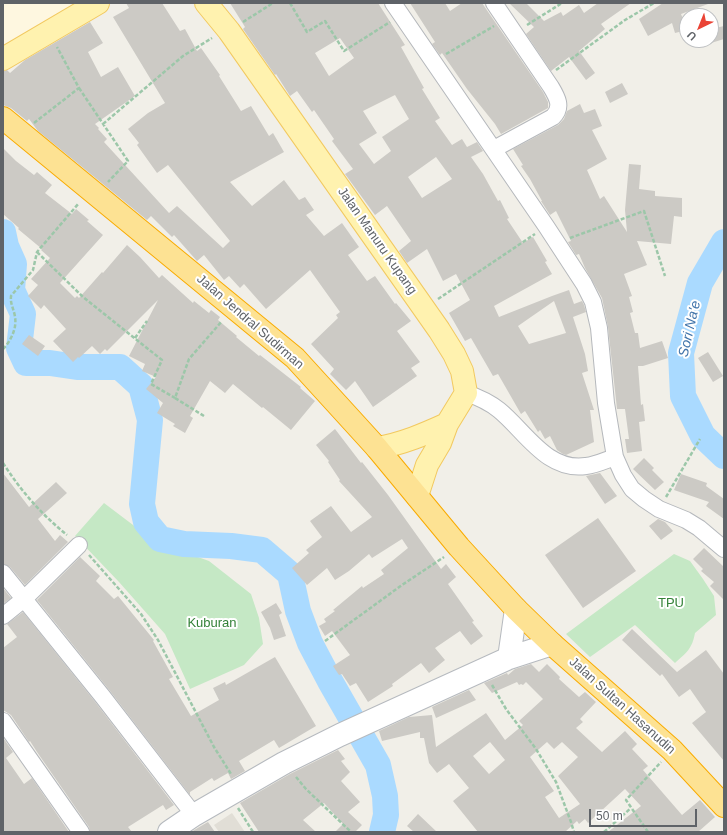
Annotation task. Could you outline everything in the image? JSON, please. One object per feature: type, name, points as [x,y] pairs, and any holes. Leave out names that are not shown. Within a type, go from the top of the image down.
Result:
[{"type":"highway","name":"Jalan Jendral Sudirman","points":[[3,118],[295,358],[377,448],[459,547],[516,609]]},
{"type":"highway","name":"Jalan Sultan Hasanudin","points":[[516,609],[552,644],[672,750],[724,806]]},
{"type":"main road","points":[[3,59],[98,3]]},
{"type":"main road","name":"Jalan Manuru Kupang","points":[[206,3],[229,31],[424,308],[454,354],[462,371],[466,393]]},
{"type":"main road","points":[[417,496],[427,465],[466,393]]},
{"type":"main road","points":[[377,448],[390,446],[408,440],[448,424]]},
{"type":"main road","points":[[509,658],[516,609]]},
{"type":"main road","points":[[169,832],[194,815],[235,791],[284,763],[340,734],[509,658],[552,644]]},
{"type":"street","points":[[494,3],[557,97],[559,104],[556,114],[553,117],[494,149]]},
{"type":"street","points":[[397,9],[546,226],[584,284],[593,302],[599,328],[606,403],[615,457],[623,475],[632,489],[659,509],[686,520],[699,528],[724,549]]},
{"type":"street","points":[[466,393],[487,401],[499,410],[544,454],[559,463],[571,466],[586,466],[615,457]]},
{"type":"street","points":[[3,616],[24,599],[80,545]]},
{"type":"street","points":[[3,573],[103,697],[194,815]]},
{"type":"street","points":[[3,721],[81,832]]},
{"type":"path","points":[[103,124],[183,56],[205,42],[229,31],[273,3]]},
{"type":"path","points":[[290,3],[307,32],[325,21],[344,51],[397,9]]},
{"type":"path","points":[[514,34],[562,3]]},
{"type":"path","points":[[544,78],[625,20],[654,3]]},
{"type":"path","points":[[433,62],[505,20]]},
{"type":"path","points":[[3,349],[13,333],[16,324],[11,296],[33,270],[37,252],[94,192],[128,160],[79,88],[49,32]]},
{"type":"path","points":[[21,133],[79,88]]},
{"type":"path","points":[[557,243],[644,211],[665,276]]},
{"type":"path","points":[[424,308],[546,226]]},
{"type":"path","points":[[37,252],[83,297],[162,360],[151,384],[204,416]]},
{"type":"path","points":[[175,398],[188,359],[234,307]]},
{"type":"path","points":[[135,338],[146,321]]},
{"type":"path","points":[[659,509],[700,439]]},
{"type":"path","points":[[3,463],[18,486],[38,508],[60,529],[80,545],[142,614],[158,640],[228,771],[235,791],[254,832]]},
{"type":"path","points":[[325,641],[402,585],[459,547]]},
{"type":"path","points":[[481,671],[506,709],[536,749],[556,782],[574,832]]},
{"type":"path","points":[[648,832],[626,800],[672,750]]},
{"type":"path","points":[[284,763],[306,789],[351,832]]},
{"type":"path","points":[[604,832],[631,808]]},
{"type":"shaded area","points":[[3,3],[77,3],[3,47]]},
{"type":"shaded area","points":[[232,813],[245,832],[219,832],[214,825]]},
{"type":"green space","name":"Kuburan","points":[[104,503],[137,528],[170,547],[209,561],[251,594],[259,618],[263,644],[244,665],[190,689],[165,634],[119,582],[75,536]]},
{"type":"green space","name":"TPU","points":[[674,554],[690,561],[703,579],[714,596],[716,615],[695,633],[688,650],[675,663],[635,625],[590,657],[566,634]]},
{"type":"building","points":[[126,3],[162,3],[180,31],[185,29],[197,51],[201,48],[220,75],[219,76],[241,111],[251,106],[269,136],[273,133],[284,152],[230,182],[252,206],[284,180],[299,200],[305,197],[314,210],[306,215],[324,236],[342,223],[359,247],[348,255],[367,281],[375,276],[395,304],[396,303],[411,321],[397,331],[420,362],[411,368],[417,376],[373,407],[355,381],[346,390],[330,374],[334,369],[311,344],[338,318],[336,315],[340,312],[310,270],[266,309],[244,284],[240,288],[229,276],[224,280],[204,255],[197,261],[174,235],[172,237],[151,216],[147,220],[38,131],[29,119],[27,121],[11,108],[3,105],[3,71],[7,70],[10,73],[25,60],[90,22],[103,43],[88,52],[101,77],[118,67],[135,96],[95,124],[107,139],[104,142],[169,213],[177,206],[223,248],[230,241],[168,165],[157,173],[137,145],[139,143],[128,129],[148,113],[165,103],[113,17],[129,8]]},
{"type":"building","points":[[230,3],[378,3],[405,45],[401,47],[424,88],[422,89],[440,118],[435,121],[452,145],[462,139],[467,147],[477,142],[483,151],[471,157],[483,174],[498,201],[500,200],[509,218],[507,219],[523,243],[533,237],[547,261],[545,262],[552,274],[494,306],[499,317],[569,290],[574,304],[582,301],[584,305],[586,312],[573,317],[585,354],[588,371],[582,373],[594,410],[590,410],[594,442],[566,455],[563,454],[557,450],[550,436],[545,439],[540,430],[538,432],[525,411],[521,414],[498,374],[493,376],[471,338],[465,341],[449,313],[470,300],[456,274],[443,281],[427,249],[407,263],[399,251],[411,241],[387,206],[375,215],[345,174],[353,169],[332,141],[334,139],[314,110],[312,112],[297,91],[290,96],[243,29],[245,27]],"holes":[[[340,38],[354,58],[329,76],[315,53]],[[395,95],[409,119],[382,137],[391,151],[374,164],[359,144],[377,133],[363,111]],[[436,157],[452,179],[422,198],[408,177]],[[554,301],[566,333],[529,344],[518,326]]]},
{"type":"building","points":[[410,3],[445,3],[450,11],[462,3],[482,3],[543,92],[548,102],[548,108],[501,134],[442,53],[440,55],[432,44],[435,42]]},
{"type":"building","points":[[509,3],[526,3],[544,21],[561,12],[563,16],[579,5],[584,13],[598,3],[631,3],[601,24],[605,29],[579,51],[595,73],[586,80],[569,57],[551,71],[526,34],[534,27]]},
{"type":"building","points":[[663,3],[708,3],[697,8],[679,8],[679,32],[675,33],[672,23],[648,36],[639,19]]},
{"type":"building","points":[[724,26],[724,39],[719,41],[719,27]]},
{"type":"building","points":[[622,83],[628,94],[610,103],[605,92]]},
{"type":"building","points":[[580,104],[584,113],[595,109],[602,126],[592,130],[607,159],[587,170],[600,199],[604,196],[627,232],[625,210],[629,164],[641,165],[639,189],[655,191],[655,196],[682,198],[682,217],[674,216],[671,244],[637,241],[647,265],[624,274],[632,296],[629,297],[633,312],[630,313],[635,333],[638,333],[640,348],[662,341],[668,358],[643,366],[638,366],[641,405],[643,404],[645,421],[639,422],[642,451],[627,453],[625,439],[629,439],[625,409],[617,409],[608,327],[602,298],[579,254],[576,255],[568,242],[571,241],[556,211],[550,215],[521,166],[523,165],[513,149],[558,125],[564,119],[567,111]]},
{"type":"building","points":[[3,148],[16,161],[34,175],[37,172],[52,185],[45,193],[72,214],[76,209],[103,235],[60,283],[75,298],[77,296],[79,298],[127,245],[159,278],[162,275],[193,303],[194,301],[209,313],[211,310],[220,317],[218,320],[237,336],[236,337],[301,387],[300,388],[315,401],[291,430],[233,384],[225,393],[210,381],[190,416],[193,418],[185,433],[173,426],[175,424],[157,413],[163,403],[146,389],[156,377],[142,371],[145,364],[129,356],[158,300],[107,351],[105,349],[100,354],[92,346],[73,362],[53,341],[66,329],[44,305],[41,309],[28,296],[38,285],[31,279],[50,258],[3,214]]},
{"type":"building","points":[[29,335],[45,346],[38,356],[22,344]]},
{"type":"building","points":[[708,352],[723,376],[713,382],[698,358]]},
{"type":"building","points":[[335,429],[388,495],[441,569],[446,564],[456,577],[448,584],[474,621],[472,622],[483,636],[471,645],[460,631],[435,648],[445,660],[429,673],[421,663],[392,684],[393,686],[368,702],[356,683],[350,686],[342,674],[339,675],[333,666],[350,655],[332,631],[325,636],[319,626],[326,622],[324,619],[335,611],[333,610],[362,586],[363,588],[384,574],[381,570],[408,548],[402,539],[372,558],[369,554],[349,571],[335,580],[327,568],[307,585],[292,568],[309,553],[306,550],[322,537],[310,521],[331,506],[351,532],[372,517],[339,481],[340,480],[328,462],[329,461],[316,445]]},
{"type":"building","points":[[644,458],[654,468],[652,470],[664,482],[655,490],[633,469]]},
{"type":"building","points":[[3,473],[29,507],[56,482],[67,493],[38,519],[55,541],[60,535],[68,542],[25,585],[10,567],[3,564]]},
{"type":"building","points":[[600,473],[617,496],[605,504],[586,476]]},
{"type":"building","points":[[681,474],[707,483],[706,486],[724,499],[724,519],[706,506],[709,502],[674,490]]},
{"type":"building","points":[[598,518],[636,571],[583,608],[545,555]]},
{"type":"building","points":[[658,519],[665,522],[673,531],[661,540],[649,526]]},
{"type":"building","points":[[704,548],[724,567],[724,600],[710,586],[714,582],[701,571],[703,569],[693,559]]},
{"type":"building","points":[[80,557],[100,576],[96,581],[114,599],[118,596],[154,640],[153,641],[173,677],[169,679],[191,716],[219,700],[213,688],[225,682],[226,685],[275,657],[316,726],[279,748],[274,740],[239,761],[245,771],[231,779],[228,773],[214,781],[212,778],[190,792],[190,795],[110,691],[37,600]]},
{"type":"building","points":[[3,588],[11,598],[3,604]]},
{"type":"building","points":[[276,603],[282,613],[279,615],[286,636],[274,640],[270,628],[261,612]]},
{"type":"building","points":[[23,612],[96,703],[174,805],[166,810],[163,805],[128,827],[132,832],[90,832],[89,827],[30,741],[29,742],[11,715],[3,710],[3,648],[17,637],[7,624]]},
{"type":"building","points":[[632,629],[677,672],[706,650],[724,674],[724,761],[692,723],[706,712],[690,689],[679,697],[662,674],[660,676],[622,640]]},
{"type":"building","points":[[531,664],[539,672],[547,664],[560,677],[559,679],[579,697],[585,692],[596,702],[580,719],[583,722],[576,728],[602,752],[625,731],[637,744],[632,749],[648,766],[643,770],[682,815],[700,800],[715,817],[698,832],[608,832],[641,806],[625,789],[588,823],[585,819],[579,824],[577,821],[565,832],[478,832],[453,801],[469,788],[449,764],[437,773],[429,763],[424,738],[420,738],[420,732],[382,741],[379,731],[409,717],[432,715],[436,747],[486,713],[505,740],[523,725],[519,721],[543,699],[526,682],[523,685],[519,685],[517,682],[492,693],[484,683],[507,673],[508,675],[515,669]],"holes":[[[490,742],[505,760],[489,774],[473,756]],[[547,742],[554,749],[562,742],[578,757],[558,776],[580,804],[559,818],[545,797],[554,791],[530,757]]]},
{"type":"building","points":[[469,690],[476,700],[436,718],[432,707]]},
{"type":"building","points":[[4,739],[13,752],[6,758],[24,784],[32,778],[69,832],[3,832]]},
{"type":"building","points":[[338,750],[345,759],[341,761],[350,772],[341,781],[360,802],[348,812],[362,825],[355,832],[335,832],[343,824],[324,803],[303,820],[316,832],[259,832],[240,803],[290,774]]},
{"type":"building","points":[[418,814],[437,832],[414,832],[407,826]]},
{"type":"building","points":[[208,822],[215,832],[191,832],[201,826]]},
{"type":"waterway","points":[[3,232],[6,246],[14,264],[12,290],[23,314],[19,348],[26,363],[50,363],[77,367],[120,367],[141,386],[150,420],[142,504],[146,522],[160,539],[184,544],[231,546],[262,550],[290,574],[298,611],[310,643],[378,765],[385,796],[386,815],[382,832]]},
{"type":"waterway","name":"Sori Na'e","points":[[724,242],[700,283],[681,353],[683,396],[703,436],[724,456]]}]
